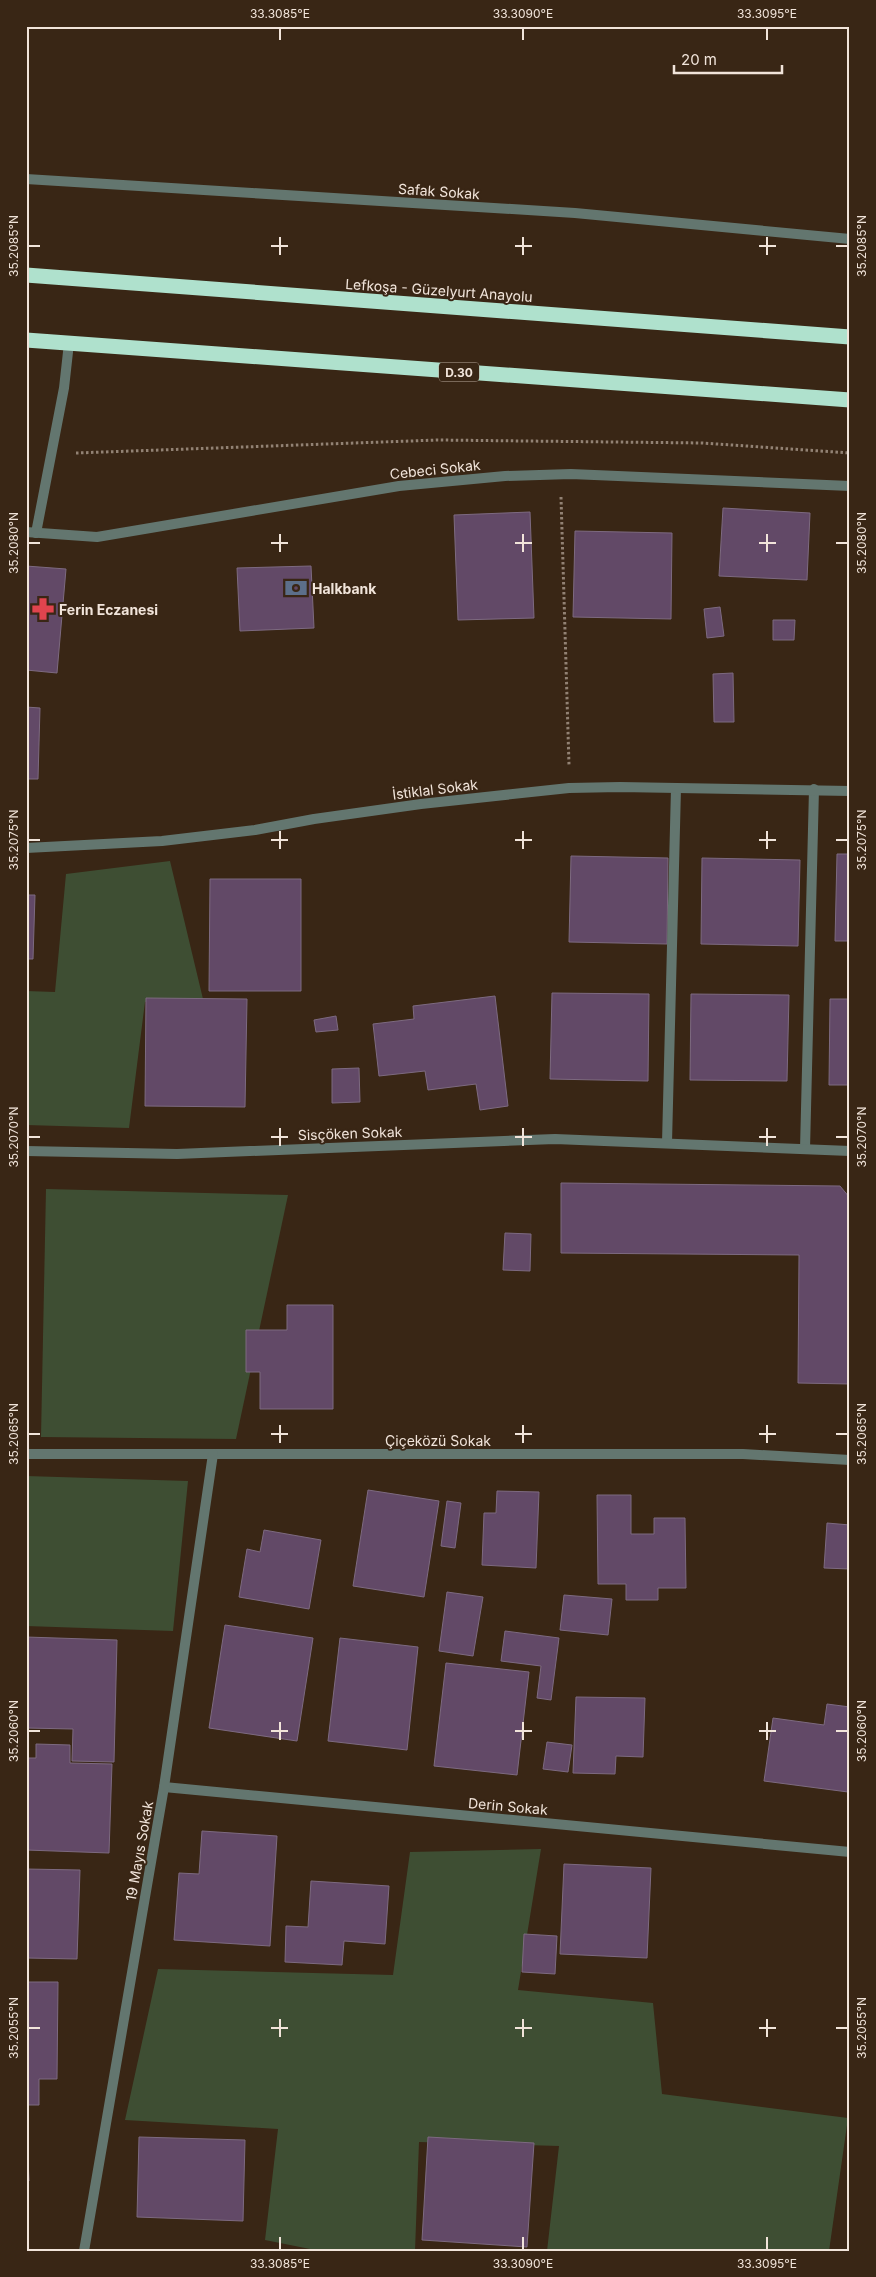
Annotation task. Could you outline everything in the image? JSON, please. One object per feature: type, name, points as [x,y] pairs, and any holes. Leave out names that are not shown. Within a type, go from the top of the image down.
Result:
[{"type":"highway","name":"Lefkoşa - Güzelyurt Anayolu","points":[[26,275],[850,337]]},
{"type":"highway","name":"D.30","points":[[26,340],[850,400]]},
{"type":"street","name":"Safak Sokak","points":[[26,179],[575,213],[850,239]]},
{"type":"street","points":[[31,533],[64,388],[69,343]]},
{"type":"street","name":"Cebeci Sokak","points":[[31,533],[97,537],[399,486],[505,476],[560,474],[850,486]]},
{"type":"street","name":"İstiklal Sokak","points":[[26,848],[162,841],[255,830],[314,819],[411,805],[569,788],[850,790]]},
{"type":"street","points":[[667,1143],[676,788]]},
{"type":"street","points":[[805,1149],[814,790]]},
{"type":"street","name":"Sisçöken Sokak","points":[[26,1151],[177,1154],[555,1139],[850,1151]]},
{"type":"street","name":"Çiçeközü Sokak","points":[[26,1454],[743,1454],[850,1460]]},
{"type":"street","name":"19 Mayıs Sokak","points":[[84,2251],[164,1787],[213,1454]]},
{"type":"street","name":"Derin Sokak","points":[[164,1787],[850,1852]]},
{"type":"path","points":[[50,454],[438,440],[702,443],[850,453]]},
{"type":"path","points":[[560,474],[569,788]]},
{"type":"green space","points":[[170,861],[203,999],[145,1002],[129,1128],[26,1125],[26,991],[55,992],[66,874]]},
{"type":"green space","points":[[46,1189],[288,1195],[236,1439],[41,1437]]},
{"type":"green space","points":[[26,1476],[188,1481],[173,1631],[26,1626]]},
{"type":"green space","points":[[541,1849],[518,1990],[653,2003],[662,2094],[848,2118],[829,2251],[547,2251],[559,2146],[419,2142],[415,2251],[320,2251],[265,2240],[278,2129],[125,2120],[158,1969],[393,1975],[410,1852]]},
{"type":"building","points":[[723,508],[810,513],[807,580],[719,576]]},
{"type":"building","points":[[530,512],[534,618],[458,620],[454,515]]},
{"type":"building","points":[[575,531],[672,533],[671,619],[573,617]]},
{"type":"building","points":[[26,566],[66,569],[57,673],[26,670]]},
{"type":"building","points":[[311,566],[314,628],[240,631],[237,568]]},
{"type":"building","points":[[720,607],[724,636],[707,638],[704,609]]},
{"type":"building","points":[[773,620],[795,620],[794,640],[773,640]]},
{"type":"building","points":[[733,673],[734,722],[714,722],[713,674]]},
{"type":"building","points":[[26,707],[40,708],[38,779],[26,779]]},
{"type":"building","points":[[837,854],[850,854],[850,941],[835,941]]},
{"type":"building","points":[[571,856],[668,858],[667,944],[569,942]]},
{"type":"building","points":[[702,858],[800,860],[798,946],[701,944]]},
{"type":"building","points":[[210,879],[301,879],[301,991],[209,991]]},
{"type":"building","points":[[26,895],[35,895],[33,959],[26,959]]},
{"type":"building","points":[[552,993],[649,994],[648,1081],[550,1079]]},
{"type":"building","points":[[691,994],[789,995],[787,1081],[690,1080]]},
{"type":"building","points":[[495,996],[508,1106],[480,1110],[476,1084],[428,1090],[425,1071],[379,1076],[373,1024],[414,1019],[413,1006]]},
{"type":"building","points":[[146,998],[247,999],[245,1107],[145,1106]]},
{"type":"building","points":[[830,999],[850,999],[850,1085],[829,1085]]},
{"type":"building","points":[[336,1016],[338,1030],[316,1032],[314,1020]]},
{"type":"building","points":[[359,1068],[360,1102],[332,1103],[332,1069]]},
{"type":"building","points":[[561,1183],[840,1186],[850,1198],[850,1384],[798,1383],[799,1255],[561,1253]]},
{"type":"building","points":[[505,1233],[531,1234],[530,1271],[503,1270]]},
{"type":"building","points":[[287,1305],[333,1305],[333,1409],[260,1409],[260,1372],[246,1372],[246,1330],[287,1330]]},
{"type":"building","points":[[368,1490],[439,1501],[424,1597],[353,1586]]},
{"type":"building","points":[[497,1491],[539,1492],[536,1568],[482,1565],[484,1513],[496,1513]]},
{"type":"building","points":[[597,1495],[631,1495],[631,1534],[654,1534],[654,1518],[685,1518],[686,1588],[658,1588],[658,1600],[626,1600],[626,1584],[598,1584]]},
{"type":"building","points":[[447,1501],[461,1503],[455,1548],[441,1546]]},
{"type":"building","points":[[827,1523],[850,1525],[850,1569],[824,1568]]},
{"type":"building","points":[[264,1530],[321,1540],[309,1609],[239,1597],[247,1549],[260,1552]]},
{"type":"building","points":[[447,1592],[483,1597],[473,1656],[439,1651]]},
{"type":"building","points":[[564,1595],[612,1599],[608,1635],[560,1630]]},
{"type":"building","points":[[225,1625],[313,1638],[297,1741],[209,1728]]},
{"type":"building","points":[[505,1631],[559,1638],[551,1700],[537,1698],[541,1666],[501,1661]]},
{"type":"building","points":[[26,1637],[117,1640],[114,1762],[72,1761],[73,1729],[26,1728]]},
{"type":"building","points":[[340,1638],[418,1647],[407,1750],[328,1741]]},
{"type":"building","points":[[446,1663],[529,1672],[517,1775],[434,1766]]},
{"type":"building","points":[[576,1697],[645,1698],[643,1757],[616,1756],[615,1774],[573,1773]]},
{"type":"building","points":[[827,1704],[850,1707],[848,1792],[764,1781],[773,1718],[824,1725]]},
{"type":"building","points":[[547,1742],[572,1745],[568,1772],[543,1769]]},
{"type":"building","points":[[36,1744],[70,1745],[70,1763],[112,1764],[109,1853],[26,1850],[26,1758],[36,1758]]},
{"type":"building","points":[[202,1831],[277,1836],[270,1946],[174,1940],[179,1873],[199,1874]]},
{"type":"building","points":[[564,1864],[651,1868],[647,1958],[560,1954]]},
{"type":"building","points":[[26,1869],[80,1870],[77,1959],[26,1958]]},
{"type":"building","points":[[311,1881],[389,1886],[385,1944],[344,1941],[342,1965],[285,1962],[286,1926],[308,1927]]},
{"type":"building","points":[[524,1934],[557,1936],[555,1974],[522,1972]]},
{"type":"building","points":[[26,1982],[58,1982],[57,2079],[39,2079],[39,2105],[26,2105]]},
{"type":"building","points":[[26,2136],[29,2181],[26,2182]]},
{"type":"building","points":[[139,2137],[245,2140],[243,2221],[137,2217]]},
{"type":"building","points":[[428,2137],[534,2143],[527,2247],[422,2240]]},
{"type":"place","name":"Halkbank","points":[[296,588]]},
{"type":"place","name":"Ferin Eczanesi","points":[[43,609]]}]
